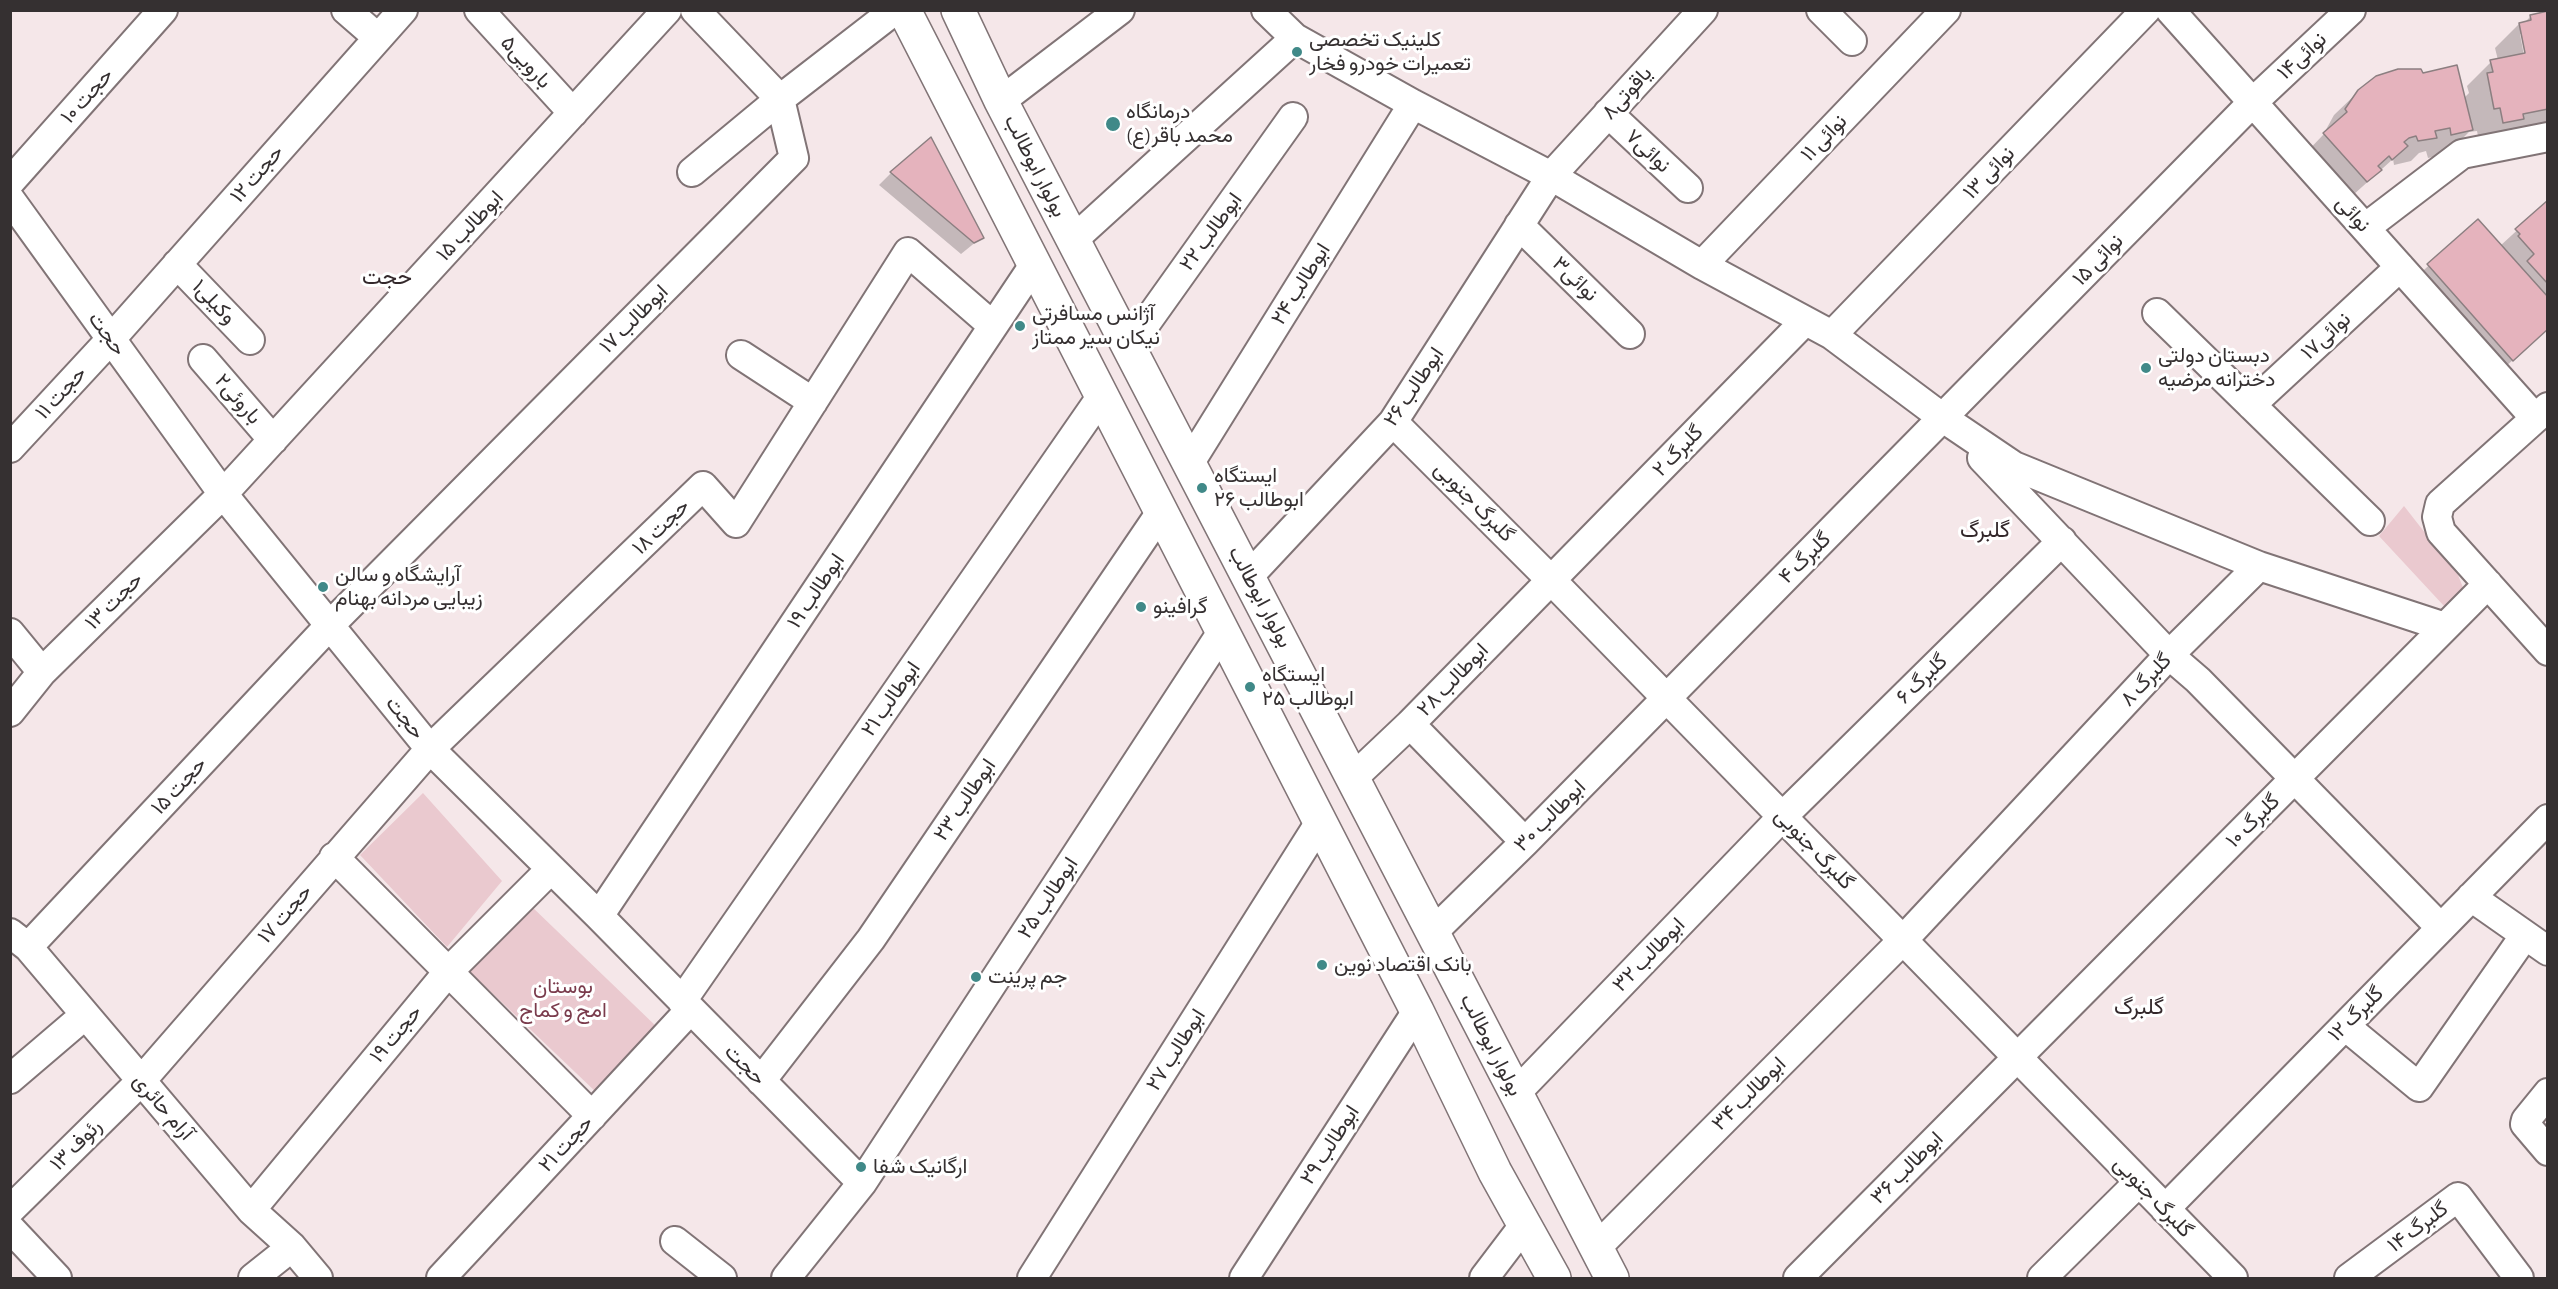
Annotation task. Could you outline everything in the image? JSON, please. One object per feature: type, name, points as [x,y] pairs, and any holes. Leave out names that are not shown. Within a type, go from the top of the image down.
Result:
[{"type":"main road","points":[[904,10],[1417,1011],[1495,1172],[1554,1278]]},
{"type":"main road","name":"بولوار ابوطالب","points":[[958,10],[1020,138],[1354,777],[1432,933],[1612,1278]]},
{"type":"main road","points":[[979,159],[1020,138]]},
{"type":"main road","points":[[1495,1172],[1509,1174],[1527,1170],[1535,1165],[1545,1151]]},
{"type":"street","name":"حجت ۱۰","points":[[10,182],[163,10]]},
{"type":"street","points":[[346,10],[376,38]]},
{"type":"street","name":"حجت ۱۲","points":[[111,339],[403,10]]},
{"type":"street","name":"بارویی۵","points":[[479,10],[573,113]]},
{"type":"street","name":"ابوطالب ۱۵","points":[[223,494],[667,10]]},
{"type":"street","points":[[695,10],[780,99]]},
{"type":"street","points":[[693,172],[780,99],[895,10]]},
{"type":"street","points":[[1001,101],[1120,10]]},
{"type":"street","points":[[1266,10],[1295,38],[1413,104],[1551,176],[1702,266],[1832,335],[1943,418],[2014,466],[2259,566],[2445,627]]},
{"type":"street","name":"یاقوتی۸","points":[[1551,176],[1702,10]]},
{"type":"street","points":[[1821,10],[1852,41]]},
{"type":"street","name":"نوائی ۱۱","points":[[1702,266],[1946,10]]},
{"type":"street","name":"نوائی ۱۳","points":[[1832,335],[2146,10]]},
{"type":"street","name":"نوائی","points":[[2170,10],[2400,267],[2541,412]]},
{"type":"street","name":"نوائی۱۴","points":[[2253,102],[2350,10]]},
{"type":"street","points":[[1073,240],[1295,38]]},
{"type":"street","name":"ابوطالب ۱۷","points":[[330,625],[794,158],[780,99]]},
{"type":"street","name":"نوائی ۱۵","points":[[1943,418],[2253,102]]},
{"type":"street","name":"ابوطالب ۲۴","points":[[1189,464],[1413,104]]},
{"type":"street","name":"نوائی۷","points":[[1608,113],[1688,188]]},
{"type":"street","name":"ابوطالب ۲۲","points":[[1129,347],[1293,117]]},
{"type":"street","points":[[2365,228],[2462,154],[2547,137]]},
{"type":"street","name":"ابوطالب ۲۶","points":[[1249,576],[1393,422],[1551,176]]},
{"type":"street","name":"حجت","points":[[10,199],[223,494],[430,748],[862,1182]]},
{"type":"street","name":"نوائی۳","points":[[1520,225],[1630,334]]},
{"type":"street","name":"حجت ۱۸","points":[[430,748],[703,486],[736,523],[908,252],[993,326]]},
{"type":"street","name":"وکیلی۱","points":[[177,264],[250,340]]},
{"type":"street","name":"ابوطالب ۱۹","points":[[599,916],[1034,265]]},
{"type":"street","name":"نوائی۱۷","points":[[2251,405],[2400,267]]},
{"type":"street","points":[[2157,313],[2370,521]]},
{"type":"street","name":"گلبرگ ۲","points":[[1551,580],[1805,321]]},
{"type":"street","name":"حجت ۱۱","points":[[10,448],[111,339]]},
{"type":"street","points":[[741,355],[813,402]]},
{"type":"street","name":"باروئی۲","points":[[203,359],[273,440]]},
{"type":"street","name":"ابوطالب ۲۱","points":[[686,1005],[1101,397]]},
{"type":"street","points":[[2541,412],[2440,504],[2437,517],[2441,532],[2547,651]]},
{"type":"street","points":[[1943,418],[2169,655],[2198,680],[2441,928]]},
{"type":"street","name":"گلبرگ ۴","points":[[1667,698],[1943,418]]},
{"type":"street","name":"گلبرگ جنوبی","points":[[1393,422],[1667,698],[2233,1278]]},
{"type":"street","name":"حجت ۱۳","points":[[10,712],[42,672],[223,494]]},
{"type":"street","name":"ابوطالب ۲۳","points":[[761,1081],[871,939],[1161,513]]},
{"type":"street","name":"گلبرگ ۶","points":[[1782,817],[2062,541]]},
{"type":"street","name":"گلبرگ ۸","points":[[1903,940],[2169,655],[2259,566]]},
{"type":"street","name":"ابوطالب ۲۸","points":[[1354,777],[1410,724],[1551,580]]},
{"type":"street","name":"گلبرگ ۱۰","points":[[2017,1057],[2488,584]]},
{"type":"street","name":"حجت ۱۵","points":[[19,940],[330,625]]},
{"type":"street","points":[[10,633],[42,672]]},
{"type":"street","name":"ابوطالب ۲۵","points":[[786,1278],[862,1182],[1222,633]]},
{"type":"street","name":"ابوطالب ۳۰","points":[[1432,933],[1667,698]]},
{"type":"street","points":[[1410,724],[1525,842]]},
{"type":"street","name":"حجت ۱۷","points":[[141,1080],[430,748]]},
{"type":"street","name":"ابوطالب ۳۲","points":[[1516,1093],[1782,817]]},
{"type":"street","name":"گلبرگ ۱۲","points":[[2165,1209],[2547,819]]},
{"type":"street","name":"ابوطالب ۲۷","points":[[1032,1278],[1320,822]]},
{"type":"street","points":[[334,857],[592,1116]]},
{"type":"street","name":"حجت ۱۹","points":[[251,1210],[448,972],[551,869]]},
{"type":"street","points":[[2344,1026],[2419,1087],[2536,943],[2471,897]]},
{"type":"street","name":"آرام حائری","points":[[19,940],[251,1210],[292,1247],[318,1278]]},
{"type":"street","name":"ابوطالب ۳۴","points":[[1596,1248],[1903,940]]},
{"type":"street","name":"حجت ۲۱","points":[[441,1278],[592,1116],[686,1005]]},
{"type":"street","name":"ابوطالب ۲۹","points":[[1244,1278],[1417,1011]]},
{"type":"street","points":[[10,1079],[85,1015]]},
{"type":"street","name":"ابوطالب ۳۶","points":[[1798,1278],[2017,1057]]},
{"type":"street","name":"رئوف ۱۳","points":[[10,1210],[141,1080]]},
{"type":"street","points":[[2547,1093],[2525,1124],[2547,1151]]},
{"type":"street","points":[[2043,1278],[2139,1182]]},
{"type":"street","name":"گلبرگ ۱۴","points":[[2349,1278],[2458,1197],[2519,1278]]},
{"type":"street","points":[[1484,1278],[1525,1224]]},
{"type":"street","points":[[10,1228],[57,1278]]},
{"type":"street","points":[[675,1242],[722,1278]]},
{"type":"street","points":[[253,1278],[292,1247]]},
{"type":"green space","points":[[2404,506],[2458,575],[2464,590],[2456,599],[2444,606],[2379,536]]},
{"type":"green space","points":[[423,793],[502,881],[447,947],[360,855]]},
{"type":"green space","name":"بوستان امج و کماج","points":[[529,904],[659,1029],[598,1094],[467,969]]},
{"type":"building","points":[[2548,11],[2548,109],[2523,114],[2524,119],[2503,123],[2500,108],[2494,109],[2487,73],[2493,72],[2490,60],[2525,53],[2519,23],[2531,20],[2530,15]]},
{"type":"building","points":[[2457,65],[2473,130],[2451,135],[2450,128],[2435,131],[2437,138],[2418,141],[2416,136],[2409,138],[2404,142],[2408,146],[2392,160],[2389,156],[2378,166],[2382,170],[2367,182],[2323,133],[2347,112],[2345,109],[2358,90],[2376,76],[2398,69],[2421,69],[2423,73]]},
{"type":"building","points":[[931,137],[984,238],[974,243],[890,172]]},
{"type":"building","points":[[2548,200],[2548,284],[2527,261],[2534,254],[2518,236],[2520,234],[2515,229]]},
{"type":"building","points":[[2478,219],[2548,297],[2548,329],[2513,361],[2427,264]]},
{"type":"place","name":"کلینیک تخصصی تعمیرات خودرو فخار","points":[[1297,52]]},
{"type":"place","name":"درمانگاه محمد باقر(ع)","points":[[1113,124]]},
{"type":"place","name":"آژانس مسافرتی نیکان سیر ممتاز","points":[[1020,326]]},
{"type":"place","name":"دبستان دولتی دخترانه مرضیه","points":[[2146,368]]},
{"type":"place","name":"ایستگاه ابوطالب ۲۶","points":[[1202,488]]},
{"type":"place","name":"آرایشگاه و سالن زیبایی مردانه بهنام","points":[[323,587]]},
{"type":"place","name":"گرافینو","points":[[1141,607]]},
{"type":"place","name":"ایستگاه ابوطالب ۲۵","points":[[1250,687]]},
{"type":"place","name":"بانک اقتصاد نوین","points":[[1322,965]]},
{"type":"place","name":"جم پرینت","points":[[976,977]]},
{"type":"place","name":"ارگانیک شفا","points":[[861,1167]]},
{"type":"district","name":"حجت","points":[[387,277]]},
{"type":"district","name":"گلبرگ","points":[[1985,530]]},
{"type":"district","name":"گلبرگ","points":[[2139,1007]]}]
